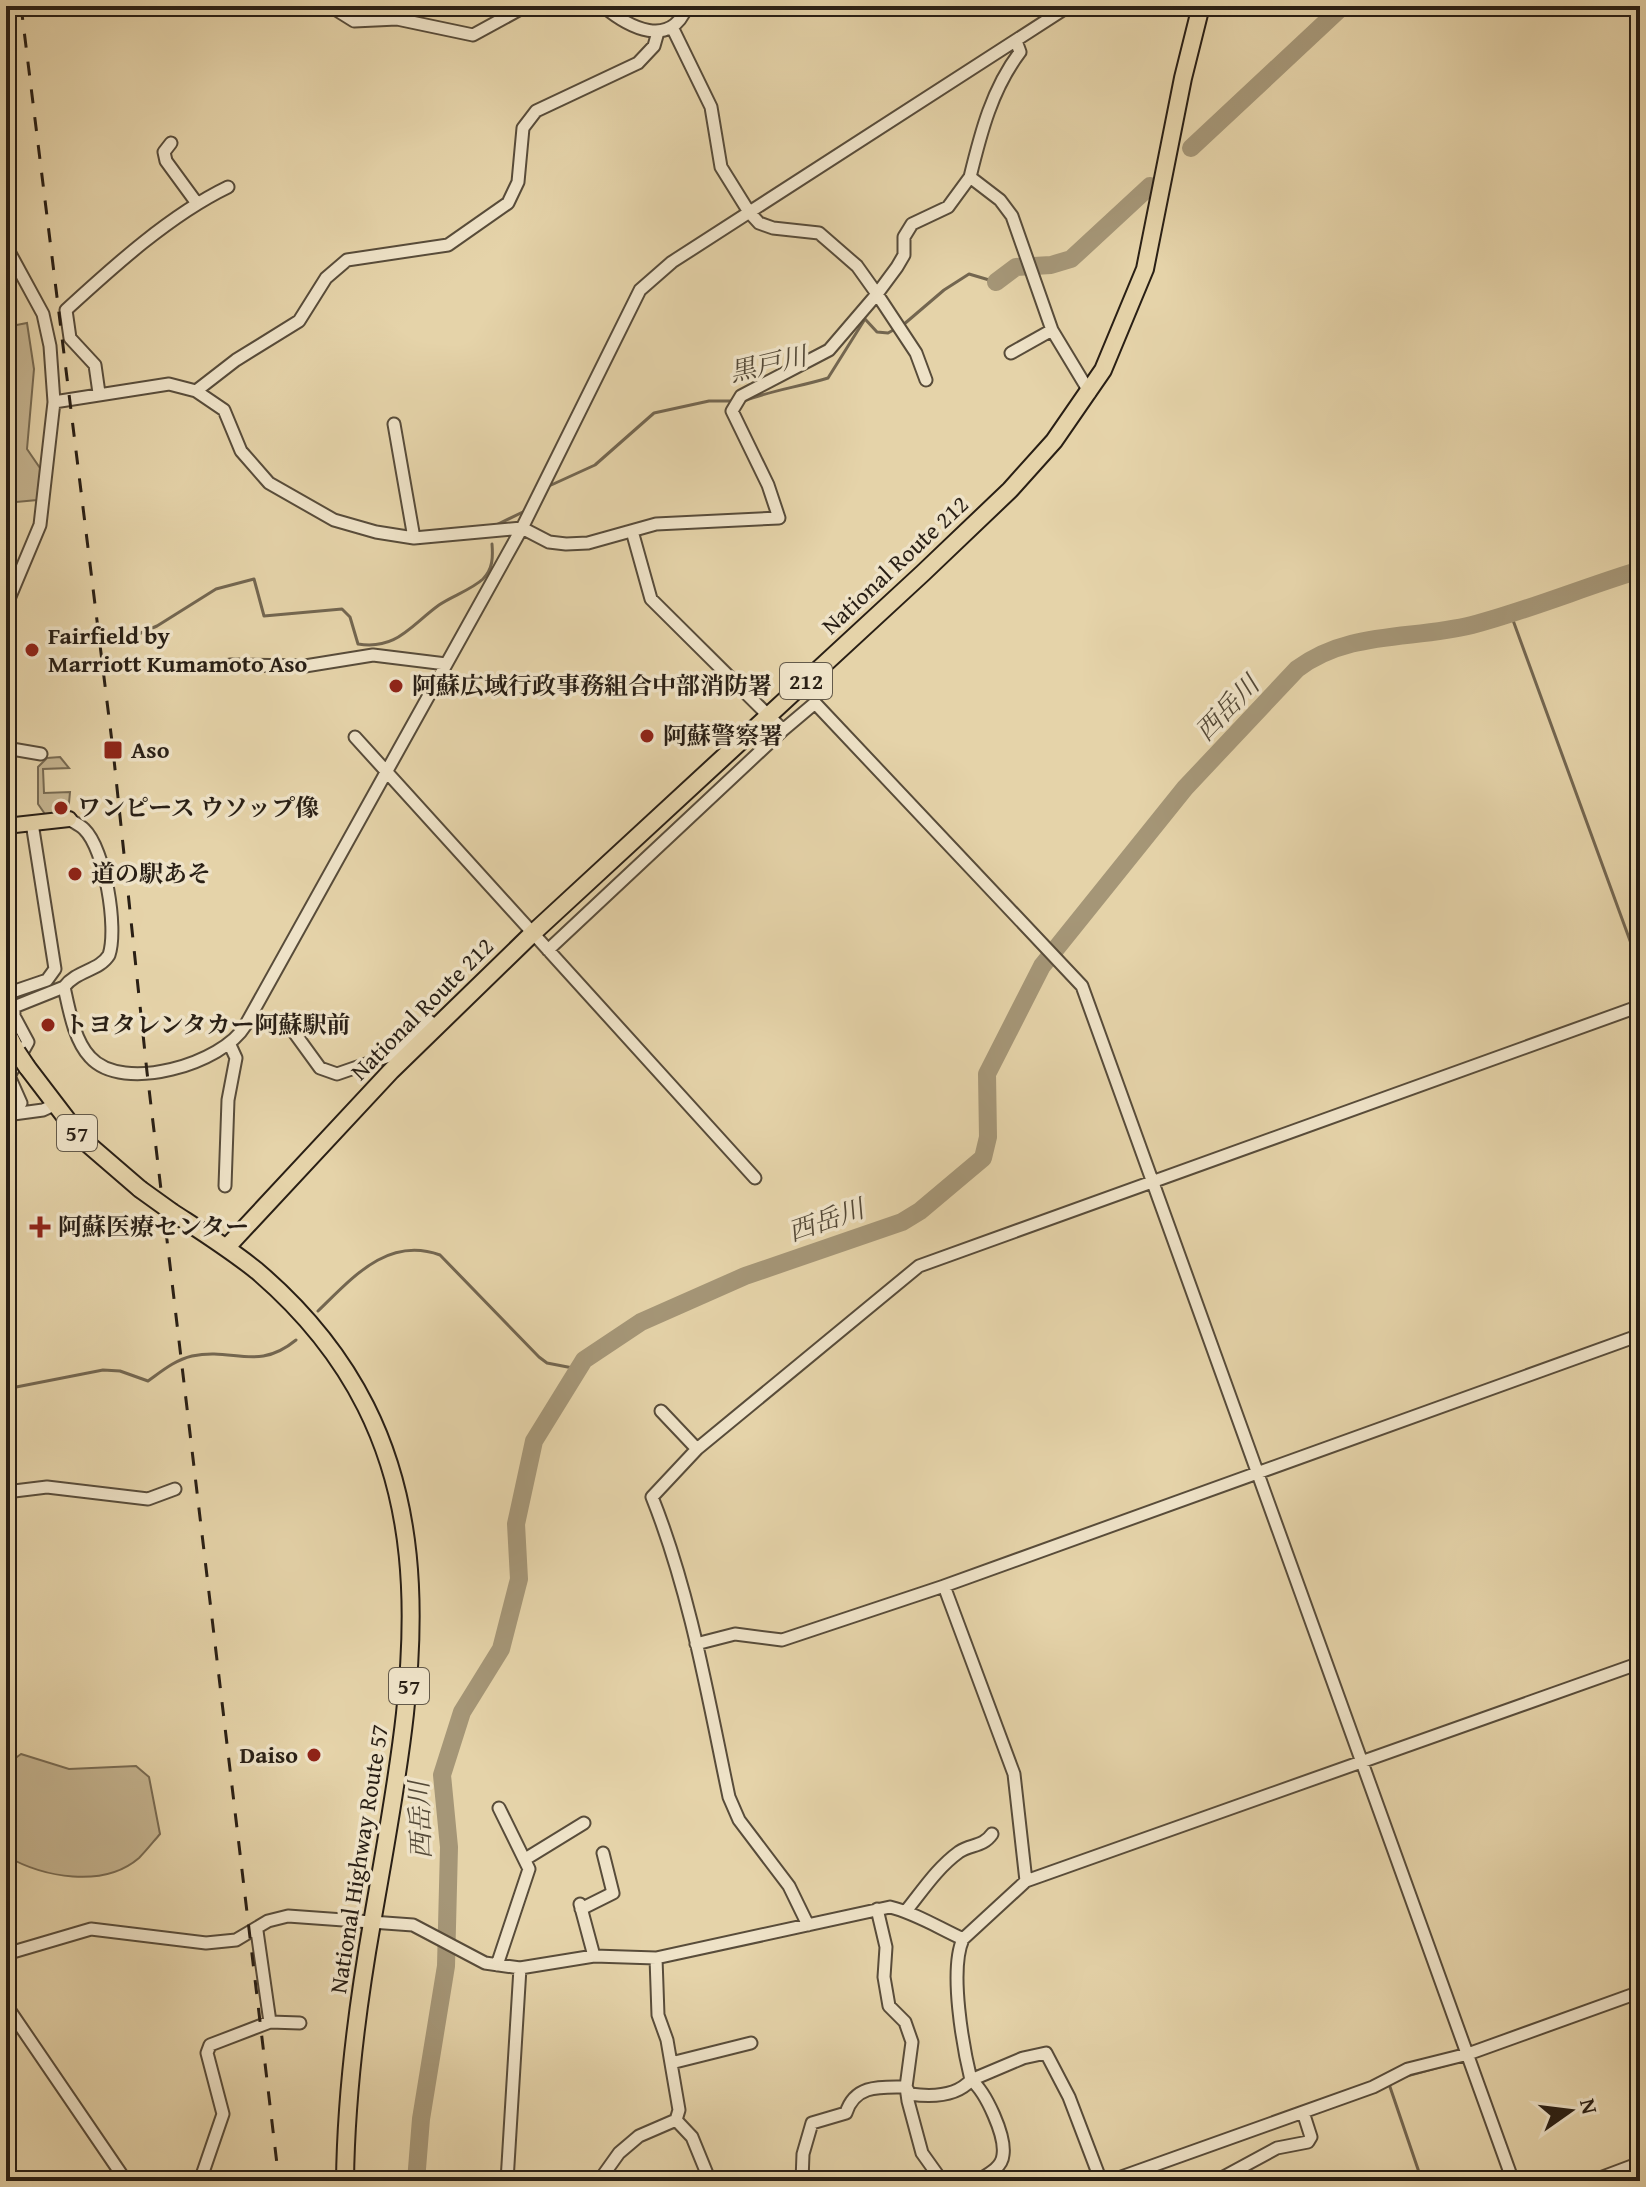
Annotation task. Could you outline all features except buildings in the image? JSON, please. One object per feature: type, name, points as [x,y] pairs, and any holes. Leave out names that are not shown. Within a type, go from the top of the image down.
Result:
[{"type":"highway","name":"National Route 212","points":[[227,1247],[437,1027],[533,933],[1010,490],[1054,441],[1090,393],[1129,315],[1145,269],[1183,78],[1201,6]]},
{"type":"highway","name":"National Highway Route 57","points":[[6,1030],[17,1052],[54,1105],[101,1157],[172,1212],[227,1247],[287,1300],[340,1365],[375,1427],[400,1505],[413,1606],[410,1678],[395,1794],[371,1924],[352,2071],[345,2181]]},
{"type":"main road","points":[[6,826],[69,819]]},
{"type":"street","points":[[330,6],[354,21],[397,19],[473,35],[526,6]]},
{"type":"street","points":[[603,6],[626,26],[658,32],[672,27],[687,6]]},
{"type":"street","points":[[64,987],[81,1043],[89,1057],[109,1069],[131,1073],[183,1067],[202,1062],[230,1045],[250,1017],[522,528],[640,290],[672,262],[1069,6]]},
{"type":"street","points":[[672,27],[711,107],[721,167],[749,212],[759,223],[773,228],[819,233],[857,266],[904,332],[926,380]]},
{"type":"street","points":[[196,391],[236,360],[299,321],[326,278],[347,260],[448,245],[508,203],[518,182],[523,128],[536,111],[638,63],[654,46],[658,32]]},
{"type":"street","points":[[54,402],[169,384],[196,391],[224,410],[241,451],[269,483],[334,520],[414,538],[522,528],[549,542],[588,543],[683,521],[716,523],[779,518],[768,485],[732,411],[741,396],[829,350],[897,267],[904,255],[904,237],[912,224],[948,207],[970,177],[983,126],[1003,75],[1020,52],[1016,41]]},
{"type":"street","points":[[171,143],[164,152],[166,161],[196,202]]},
{"type":"street","points":[[970,177],[1000,200],[1021,235],[1052,330],[1090,393]]},
{"type":"street","points":[[99,393],[95,365],[70,338],[66,310],[126,255],[146,244],[196,202],[228,187]]},
{"type":"street","points":[[6,246],[43,314],[50,346],[54,402],[40,525],[6,606]]},
{"type":"street","points":[[1011,353],[1052,330]]},
{"type":"street","points":[[394,424],[414,538]]},
{"type":"street","points":[[632,531],[651,599],[783,730]]},
{"type":"street","points":[[230,665],[305,666],[373,655],[446,664]]},
{"type":"street","points":[[548,950],[815,703],[1030,934],[1062,961],[1082,986],[1513,2181]]},
{"type":"street","points":[[355,737],[755,1178]]},
{"type":"street","points":[[6,748],[41,754]]},
{"type":"street","points":[[6,1106],[21,1103],[9,1076],[28,1042],[14,1016],[14,1007],[64,987],[72,977],[101,965],[111,949],[102,862],[86,829],[69,819]]},
{"type":"street","points":[[6,994],[47,980],[55,969],[32,823]]},
{"type":"street","points":[[808,1925],[789,1886],[739,1820],[729,1797],[696,1644],[666,1534],[652,1497],[697,1449],[919,1266],[1640,1006]]},
{"type":"street","points":[[250,1017],[288,1024],[320,1068],[337,1074],[392,1055],[429,1021],[437,1027]]},
{"type":"street","points":[[225,1186],[228,1100],[236,1058],[230,1045]]},
{"type":"street","points":[[6,1115],[43,1110],[54,1105]]},
{"type":"street","points":[[696,1644],[735,1634],[782,1640],[944,1586],[1640,1335]]},
{"type":"street","points":[[661,1411],[697,1449]]},
{"type":"street","points":[[6,1492],[47,1487],[148,1499],[175,1489]]},
{"type":"street","points":[[944,1586],[1014,1774],[1026,1881]]},
{"type":"street","points":[[977,2181],[991,2172],[1004,2156],[995,2117],[979,2087],[971,2080],[958,1949],[963,1939],[1026,1881],[1640,1663]]},
{"type":"street","points":[[497,1965],[529,1869],[527,1858],[499,1808]]},
{"type":"street","points":[[527,1858],[584,1823]]},
{"type":"street","points":[[906,1911],[939,1868],[963,1850],[985,1843],[992,1834]]},
{"type":"street","points":[[594,1956],[580,1906],[613,1893],[603,1853]]},
{"type":"street","points":[[6,1954],[91,1929],[206,1943],[236,1940],[257,1931],[268,1921],[288,1916],[413,1925],[465,1954],[497,1965],[520,1968],[594,1956],[656,1958],[877,1909],[906,1911],[918,1920],[963,1939]]},
{"type":"street","points":[[877,1909],[886,1947],[884,1977],[889,2006],[905,2022],[912,2042],[906,2087],[922,2153],[942,2181]]},
{"type":"street","points":[[257,1931],[270,2022]]},
{"type":"street","points":[[599,2181],[619,2153],[639,2136],[676,2120],[679,2110],[658,2015],[656,1958]]},
{"type":"street","points":[[507,2181],[520,1968]]},
{"type":"street","points":[[1110,2181],[1373,2087],[1408,2069],[1468,2054],[1640,1992]]},
{"type":"street","points":[[6,2005],[126,2181]]},
{"type":"street","points":[[200,2181],[223,2114],[207,2053],[210,2045],[270,2022],[300,2023]]},
{"type":"street","points":[[671,2063],[751,2043]]},
{"type":"street","points":[[906,2087],[910,2094],[941,2095],[964,2088],[971,2080],[1023,2058],[1046,2053],[1069,2097],[1101,2181]]},
{"type":"street","points":[[802,2181],[803,2154],[812,2123],[846,2113],[850,2101],[865,2089],[906,2087]]},
{"type":"street","points":[[1216,2181],[1277,2148],[1308,2142],[1311,2137],[1303,2112]]},
{"type":"street","points":[[676,2120],[692,2137],[710,2181]]},
{"type":"street","points":[[1592,2181],[1640,2163]]},
{"type":"shaded area","points":[[27,323],[34,369],[27,449],[42,471],[37,500],[6,503],[6,327]]},
{"type":"shaded area","points":[[60,757],[69,768],[43,769],[44,793],[70,792],[68,814],[47,817],[38,804],[38,767],[47,758]]},
{"type":"shaded area","points":[[21,1754],[69,1769],[136,1766],[149,1777],[160,1834],[139,1858],[124,1868],[91,1877],[37,1870],[6,1856],[6,1765]]},
{"type":"waterway","name":"黒戸川","points":[[1191,148],[1343,6]]},
{"type":"waterway","name":"黒戸川","points":[[996,282],[1016,267],[1051,265],[1071,259],[1150,186]]},
{"type":"waterway","name":"黒戸川","points":[[903,325],[944,290],[969,274],[996,282]]},
{"type":"waterway","name":"黒戸川","points":[[744,401],[828,378],[865,319],[877,332],[888,333],[897,328]]},
{"type":"waterway","name":"黒戸川","points":[[537,510],[549,486],[595,465],[654,413],[709,401],[733,401]]},
{"type":"waterway","name":"黒戸川","points":[[494,526],[527,510]]},
{"type":"waterway","name":"黒戸川","points":[[134,636],[157,626],[216,589],[254,579],[264,616],[342,609],[350,617],[358,644],[383,643],[402,635],[439,605],[483,579],[492,563],[492,544]]},
{"type":"waterway","name":"西岳川","points":[[416,2181],[421,2119],[446,1966],[449,1847],[442,1775],[462,1712],[501,1649],[519,1579],[516,1524],[534,1441],[584,1360],[641,1322],[745,1276],[902,1222],[920,1211],[983,1158],[988,1137],[987,1074],[1042,966],[1185,788],[1297,669],[1338,648],[1382,638],[1472,625],[1640,570]]},
{"type":"waterway","points":[[1510,612],[1640,968]]},
{"type":"waterway","points":[[318,1311],[358,1273],[388,1255],[404,1251],[440,1255],[539,1357],[547,1363],[578,1369]]},
{"type":"waterway","points":[[6,1389],[103,1370],[120,1371],[148,1381],[174,1363],[192,1356],[257,1357],[282,1350],[296,1340]]},
{"type":"waterway","points":[[1403,2077],[1454,2063]]},
{"type":"waterway","points":[[1389,2084],[1422,2181]]},
{"type":"railway","points":[[21,6],[113,750],[147,1072],[279,2181]]},
{"type":"place","name":"Fairfield by Marriott Kumamoto Aso","points":[[32,650]]},
{"type":"place","name":"阿蘇広域行政事務組合中部消防署","points":[[396,686]]},
{"type":"place","name":"阿蘇警察署","points":[[647,736]]},
{"type":"place","name":"Aso","points":[[113,750]]},
{"type":"place","name":"ワンピース ウソップ像","points":[[61,808]]},
{"type":"place","name":"道の駅あそ","points":[[75,874]]},
{"type":"place","name":"トヨタレンタカー阿蘇駅前","points":[[48,1025]]},
{"type":"place","name":"阿蘇医療センター","points":[[40,1227]]},
{"type":"place","name":"Daiso","points":[[314,1755]]}]
